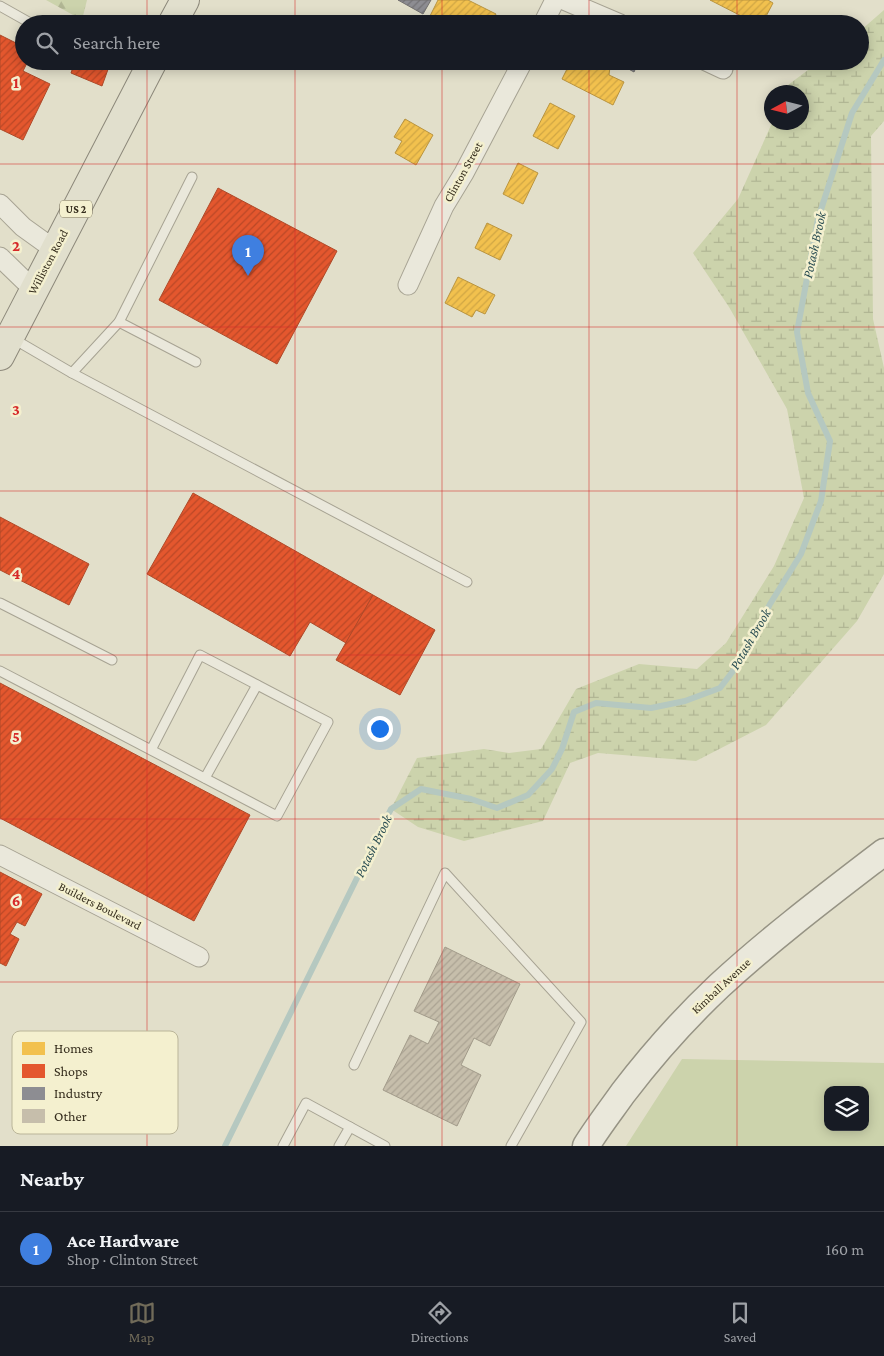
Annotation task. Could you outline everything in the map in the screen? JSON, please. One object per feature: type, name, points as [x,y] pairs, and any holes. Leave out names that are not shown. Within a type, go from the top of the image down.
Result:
[{"type":"main road","points":[[177,15],[185,0]]},
{"type":"main road","name":"Williston Road","points":[[5,346],[148,70]]},
{"type":"main road","name":"Kimball Avenue","points":[[586,1146],[635,1078],[690,1014],[751,958],[884,852]]},
{"type":"street","points":[[548,15],[555,0]]},
{"type":"street","points":[[564,0],[599,15]]},
{"type":"street","name":"Clinton Street","points":[[408,285],[444,206],[464,173],[518,70]]},
{"type":"street","points":[[0,204],[24,227],[55,250]]},
{"type":"street","points":[[0,257],[34,290]]},
{"type":"street","name":"Builders Boulevard","points":[[0,855],[199,957]]},
{"type":"lane","points":[[0,6],[16,15]]},
{"type":"lane","points":[[72,372],[119,322],[192,177]]},
{"type":"lane","points":[[119,322],[196,362]]},
{"type":"lane","points":[[5,346],[72,372],[467,582]]},
{"type":"lane","points":[[0,603],[112,660]]},
{"type":"lane","points":[[0,672],[277,816],[328,722],[200,655],[151,750]]},
{"type":"lane","points":[[205,778],[257,685]]},
{"type":"lane","points":[[354,1065],[445,873],[581,1022],[511,1146]]},
{"type":"lane","points":[[283,1146],[306,1103],[385,1146]]},
{"type":"lane","points":[[339,1146],[350,1127]]},
{"type":"green space","points":[[46,0],[87,0],[83,15],[73,15]]},
{"type":"green space","points":[[884,10],[884,121],[871,136],[873,319],[884,368],[884,574],[857,621],[766,725],[696,761],[598,753],[570,763],[543,821],[464,841],[418,827],[391,809],[417,758],[484,749],[509,753],[541,749],[576,689],[639,664],[697,669],[726,643],[774,566],[804,498],[787,409],[729,307],[693,253],[738,199],[769,130],[809,130],[809,85],[788,85],[808,70],[869,70],[869,23]]},
{"type":"green space","points":[[682,1059],[884,1063],[884,1146],[626,1146]]},
{"type":"building: Homes","points":[[438,0],[468,0],[496,14],[496,15],[430,15]]},
{"type":"building: Homes","points":[[710,0],[768,0],[773,3],[767,15],[739,15]]},
{"type":"building: Homes","points":[[566,70],[610,70],[609,75],[624,82],[613,105],[562,79]]},
{"type":"building: Homes","points":[[550,103],[575,116],[558,149],[533,136]]},
{"type":"building: Homes","points":[[405,119],[433,135],[416,165],[395,153],[402,141],[394,137]]},
{"type":"building: Homes","points":[[518,163],[538,173],[523,204],[503,194]]},
{"type":"building: Homes","points":[[487,223],[512,235],[500,260],[475,248]]},
{"type":"building: Homes","points":[[458,277],[495,295],[485,314],[476,310],[472,317],[445,303]]},
{"type":"building: Shops","points":[[0,35],[15,42],[15,70],[24,70],[50,84],[23,140],[0,129]]},
{"type":"building: Shops","points":[[72,70],[108,70],[102,86],[71,73]]},
{"type":"building: Shops","points":[[218,188],[337,251],[277,364],[159,300]]},
{"type":"building: Shops","points":[[193,493],[373,595],[346,643],[310,622],[290,656],[147,574]]},
{"type":"building: Shops","points":[[0,517],[89,564],[69,605],[0,570]]},
{"type":"building: Shops","points":[[373,595],[435,630],[400,695],[336,660]]},
{"type":"building: Shops","points":[[0,683],[250,815],[194,921],[0,818]]},
{"type":"building: Shops","points":[[0,872],[42,894],[25,926],[17,922],[10,934],[19,939],[6,966],[0,963]]},
{"type":"building: Industry","points":[[398,0],[431,0],[423,14]]},
{"type":"building: Other","points":[[445,947],[520,984],[490,1046],[474,1038],[461,1065],[481,1075],[457,1126],[383,1090],[410,1035],[428,1044],[439,1022],[414,1011]]},
{"type":"waterway","name":"Potash Brook","points":[[225,1146],[391,809],[421,789],[471,799],[497,808],[528,795],[552,769],[562,749],[574,712],[596,703],[651,708],[685,701],[720,688],[743,658],[770,604],[801,554],[821,501],[830,441],[808,393],[797,332],[818,219],[852,113],[884,60]]},
{"type":"place","name":"Ace Hardware","points":[[248,276]]}]
